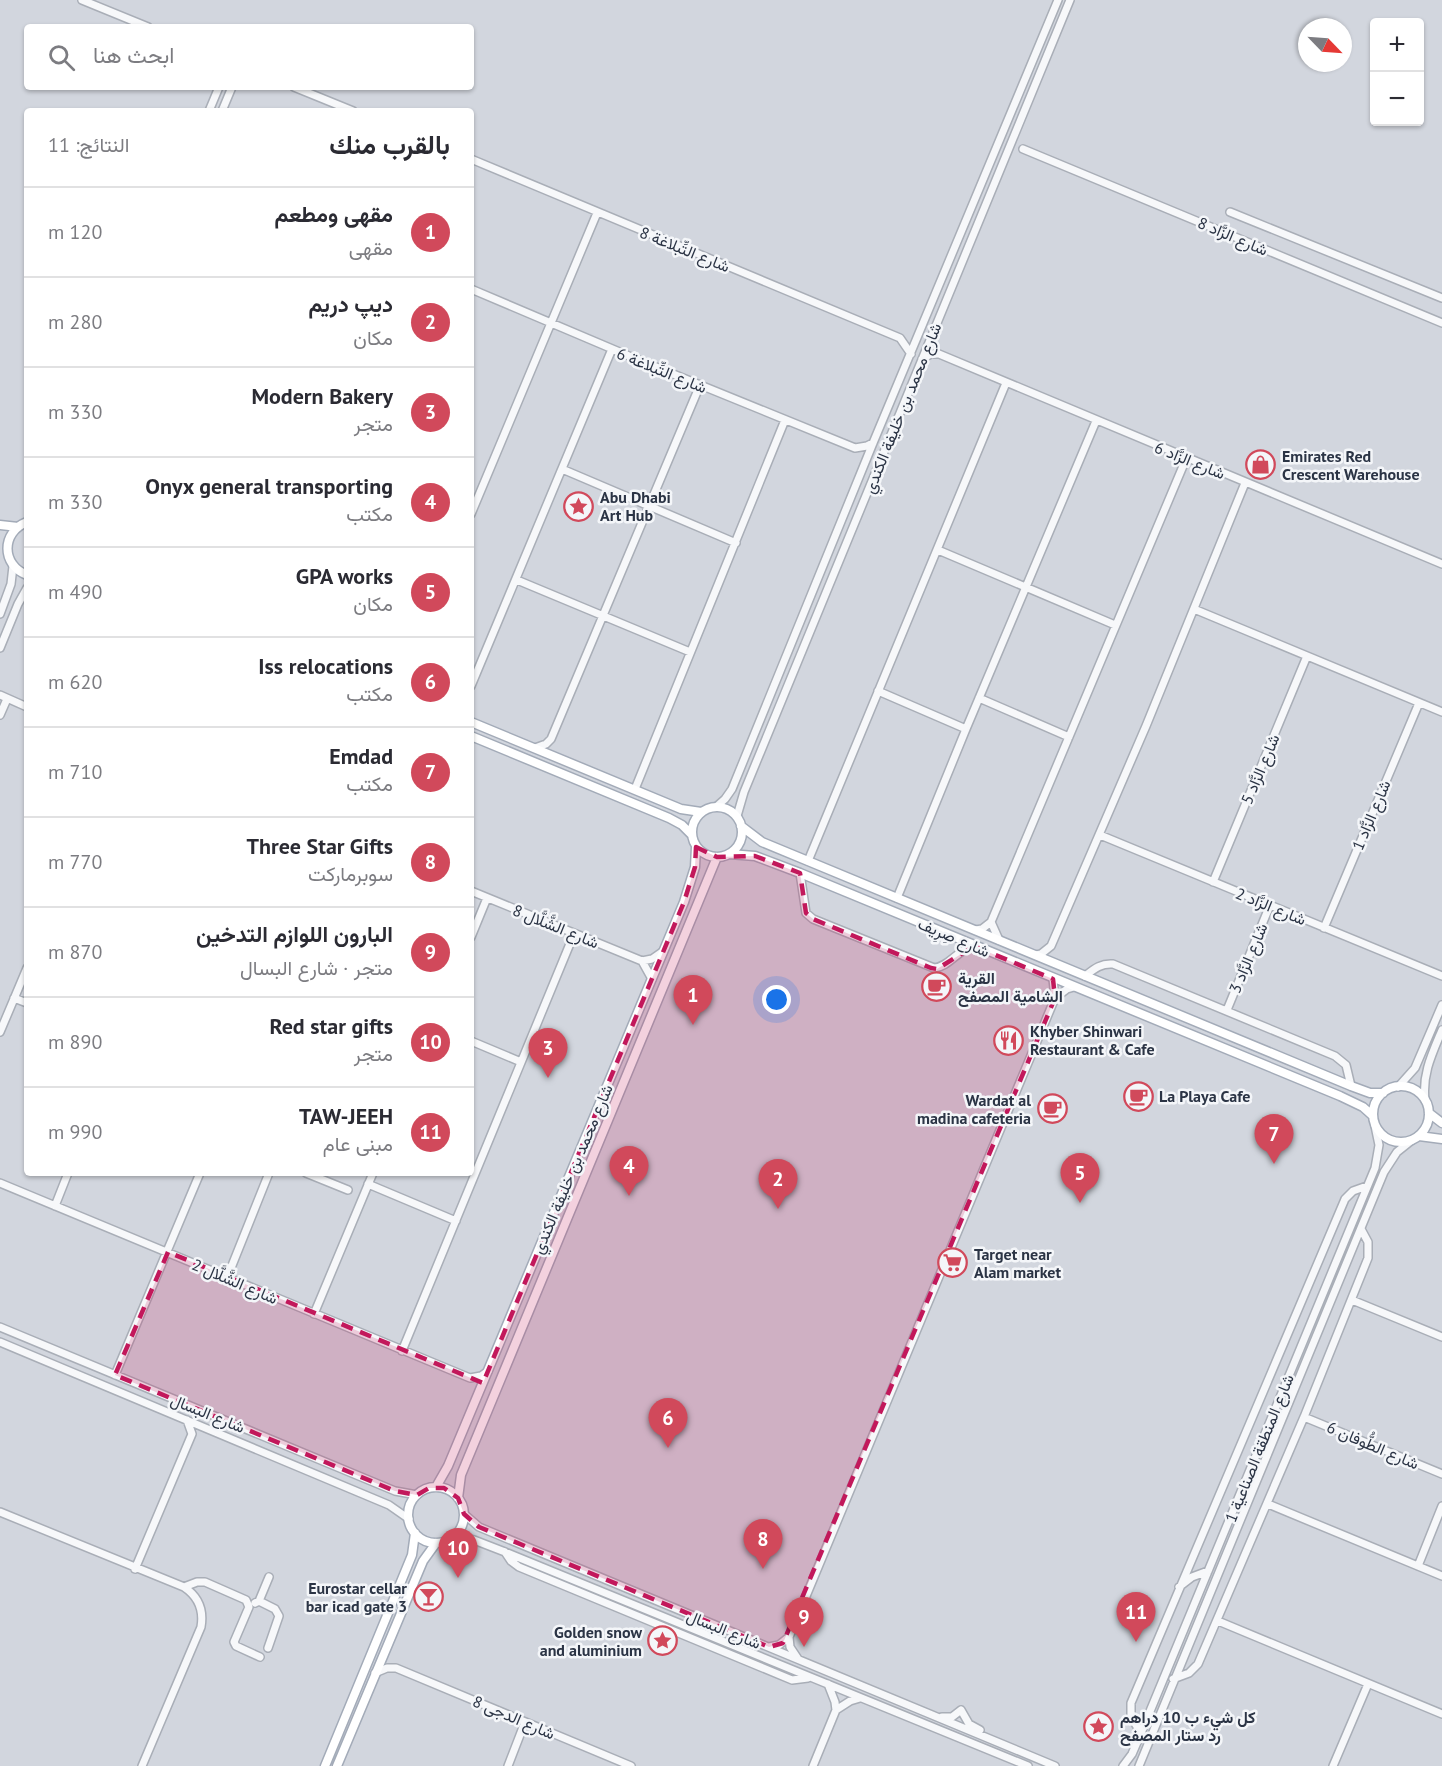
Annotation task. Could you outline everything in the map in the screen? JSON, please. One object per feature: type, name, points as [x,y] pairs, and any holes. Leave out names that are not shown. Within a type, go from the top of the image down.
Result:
[{"type":"main road","points":[[7,549],[10,536],[24,524]]},
{"type":"main road","points":[[0,525],[18,527]]},
{"type":"main road","points":[[0,542],[7,549],[13,566],[24,573]]},
{"type":"main road","points":[[474,723],[681,809],[701,812],[716,807],[724,808],[737,816],[741,826],[740,842],[729,854],[709,856],[696,847],[692,835],[682,825],[669,818],[474,737]]},
{"type":"main road","points":[[692,835],[696,819],[701,812]]},
{"type":"main road","name":"شارع صِرِيف","points":[[741,826],[762,842],[1351,1086],[1370,1093],[1383,1093]]},
{"type":"main road","name":"شارع محمد بن خليفة الكندي","points":[[436,1487],[446,1471],[691,883],[696,847]]},
{"type":"main road","name":"شارع صِرِيف","points":[[729,854],[755,856],[800,873],[1340,1096],[1363,1107],[1373,1116]]},
{"type":"main road","name":"شارع محمد بن خليفة الكندي","points":[[458,1498],[461,1475],[717,857]]},
{"type":"main road","points":[[1416,1138],[1428,1121],[1429,1113],[1425,1100],[1413,1089],[1398,1087],[1383,1093],[1377,1100],[1373,1116],[1375,1126],[1387,1138],[1395,1142],[1416,1138],[1442,1138]]},
{"type":"main road","points":[[1429,1113],[1442,1123]]},
{"type":"main road","points":[[436,1487],[444,1488],[458,1498],[464,1514],[463,1522],[454,1536],[436,1543],[421,1538],[415,1533],[409,1519],[409,1510],[417,1495],[436,1487]]},
{"type":"main road","points":[[325,1766],[412,1555],[415,1533]]},
{"type":"main road","points":[[337,1766],[423,1561],[436,1543]]},
{"type":"street","points":[[82,0],[141,24]]},
{"type":"street","name":"شارع محمد بن خليفة الكندي","points":[[716,807],[732,789],[873,443],[1058,0]]},
{"type":"street","name":"شارع محمد بن خليفة الكندي","points":[[737,816],[744,792],[1070,0]]},
{"type":"street","points":[[1035,87],[1036,73],[1044,51],[1039,46]]},
{"type":"street","points":[[211,108],[218,90]]},
{"type":"street","points":[[223,108],[231,90]]},
{"type":"street","points":[[301,90],[345,108]]},
{"type":"street","points":[[1006,154],[1023,149],[1016,132]]},
{"type":"street","name":"شارع الزَّاد 8","points":[[1023,149],[1442,323]]},
{"type":"street","name":"شارع التِّبلاغة 8","points":[[474,160],[900,338]]},
{"type":"street","points":[[972,208],[972,217],[966,234],[972,238]]},
{"type":"street","name":"شارع الزَّاد 8","points":[[1230,212],[1442,298]]},
{"type":"street","points":[[474,507],[597,213]]},
{"type":"street","name":"شارع التِّبلاغة 6","points":[[474,290],[855,448]]},
{"type":"street","points":[[911,354],[900,338],[920,333]]},
{"type":"street","points":[[922,359],[928,355],[939,354],[930,339]]},
{"type":"street","points":[[474,679],[612,349]]},
{"type":"street","name":"شارع الزَّاد 6","points":[[939,354],[1442,564]]},
{"type":"street","points":[[808,861],[1006,383]]},
{"type":"street","points":[[535,748],[546,744],[551,739],[700,385]]},
{"type":"street","points":[[635,789],[785,420]]},
{"type":"street","points":[[897,898],[1096,421]]},
{"type":"street","points":[[865,464],[855,448],[873,443]]},
{"type":"street","points":[[975,930],[982,929],[991,922],[1186,459]]},
{"type":"street","points":[[562,469],[736,543]]},
{"type":"street","points":[[1035,955],[1046,951],[1051,945],[1100,836],[1245,483]]},
{"type":"street","points":[[938,550],[1115,625]]},
{"type":"street","points":[[0,614],[11,584],[13,566]]},
{"type":"street","points":[[517,579],[690,652]]},
{"type":"street","points":[[0,648],[24,593]]},
{"type":"street","points":[[1194,609],[1442,712]]},
{"type":"street","name":"شارع الزَّاد 5","points":[[1213,882],[1307,656]]},
{"type":"street","points":[[878,691],[966,729]]},
{"type":"street","points":[[0,715],[2,697],[24,706]]},
{"type":"street","points":[[979,698],[1069,737]]},
{"type":"street","name":"شارع الزَّاد 1","points":[[1324,928],[1419,703]]},
{"type":"street","points":[[551,739],[552,747],[558,758]]},
{"type":"street","name":"شارع الزَّاد 2","points":[[1100,836],[1442,976]]},
{"type":"street","points":[[800,873],[806,913],[813,920],[934,969],[942,966],[964,949],[974,946]]},
{"type":"street","name":"شارع الشَّلَّال 8","points":[[474,892],[642,961]]},
{"type":"street","points":[[474,930],[488,898]]},
{"type":"street","name":"شارع الزَّاد 3","points":[[1227,1010],[1270,905]]},
{"type":"street","points":[[991,922],[999,940]]},
{"type":"street","points":[[402,1351],[574,934]]},
{"type":"street","points":[[1051,945],[1052,957],[1058,964]]},
{"type":"street","points":[[652,979],[642,961],[652,959],[663,951]]},
{"type":"street","points":[[1085,976],[1098,966],[1113,964],[1227,1010],[1335,1056],[1346,1065],[1351,1086]]},
{"type":"street","points":[[0,1032],[24,975]]},
{"type":"street","points":[[799,1660],[790,1647],[789,1637],[1055,998],[1053,979]]},
{"type":"street","points":[[1055,998],[1074,987]]},
{"type":"street","points":[[14,998],[24,1003]]},
{"type":"street","points":[[1398,1087],[1415,1068],[1442,1005]]},
{"type":"street","points":[[1425,1100],[1423,1086],[1425,1072],[1442,1030]]},
{"type":"street","points":[[474,1042],[521,1062]]},
{"type":"street","name":"شارع المنطقة الصناعية 1","points":[[1122,1766],[1132,1754],[1141,1733],[1367,1186],[1379,1155],[1379,1138],[1375,1126]]},
{"type":"street","name":"شارع المنطقة الصناعية 1","points":[[1139,1766],[1173,1679],[1391,1160],[1404,1145],[1416,1138]]},
{"type":"street","points":[[55,1206],[67,1176]]},
{"type":"street","points":[[115,1375],[199,1176]]},
{"type":"street","points":[[227,1278],[268,1176]]},
{"type":"street","points":[[313,1176],[348,1191]]},
{"type":"street","points":[[314,1314],[372,1176]]},
{"type":"street","name":"شارع الشَّلَّال 2","points":[[0,1184],[470,1378]]},
{"type":"street","points":[[368,1184],[456,1221]]},
{"type":"street","points":[[1141,1733],[1131,1717],[1130,1706],[1179,1587],[1345,1199],[1353,1191],[1367,1186]]},
{"type":"street","points":[[1173,1679],[1189,1674],[1198,1664],[1268,1504],[1352,1300],[1369,1251],[1368,1242],[1361,1229]]},
{"type":"street","points":[[1352,1300],[1442,1337]]},
{"type":"street","name":"شارع البسال","points":[[0,1327],[395,1491],[417,1495]]},
{"type":"street","name":"شارع البسال","points":[[0,1342],[389,1505],[409,1519]]},
{"type":"street","points":[[478,1395],[470,1378],[478,1377],[488,1371]]},
{"type":"street","name":"شارع الطُّوفان 6","points":[[1304,1417],[1442,1474]]},
{"type":"street","points":[[135,1569],[192,1434],[187,1420]]},
{"type":"street","points":[[192,1434],[206,1428]]},
{"type":"street","points":[[1268,1504],[1442,1576]]},
{"type":"street","points":[[1418,1566],[1442,1506]]},
{"type":"street","points":[[0,1512],[135,1569],[184,1587],[195,1595]]},
{"type":"street","name":"شارع البسال","points":[[464,1514],[479,1527],[1055,1766]]},
{"type":"street","name":"شارع البسال","points":[[454,1536],[474,1540],[505,1551],[1028,1766]]},
{"type":"street","points":[[1179,1587],[1192,1577],[1208,1570]]},
{"type":"street","points":[[259,1601],[269,1577]]},
{"type":"street","points":[[184,1587],[197,1582],[208,1582],[244,1599],[248,1603],[248,1610],[234,1642],[236,1646],[261,1656]]},
{"type":"street","points":[[142,1766],[201,1627],[202,1614],[195,1595],[197,1582]]},
{"type":"street","points":[[248,1603],[259,1601],[275,1609],[279,1616],[268,1648]]},
{"type":"street","points":[[1218,1621],[1442,1714]]},
{"type":"street","points":[[769,1647],[779,1645],[789,1637]]},
{"type":"street","points":[[385,1651],[396,1668]]},
{"type":"street","points":[[375,1673],[383,1669],[396,1668]]},
{"type":"street","name":"شارع الدجى 8","points":[[396,1668],[631,1766]]},
{"type":"street","points":[[828,1684],[837,1710]]},
{"type":"street","points":[[1333,1766],[1368,1684]]},
{"type":"street","points":[[813,1766],[837,1710],[850,1701],[860,1698]]},
{"type":"street","points":[[936,1717],[952,1717],[961,1710],[969,1724],[992,1739]]},
{"type":"street","points":[[508,1766],[525,1722]]},
{"type":"highlighted area","points":[[696,847],[717,857],[755,856],[800,873],[806,913],[813,919],[931,968],[937,969],[974,946],[1053,979],[1055,998],[783,1643],[769,1647],[479,1527],[464,1514],[458,1498],[444,1488],[429,1488],[417,1495],[395,1491],[115,1375],[168,1252],[483,1383],[684,902],[695,867]]},
{"type":"shaded area","points":[[0,0],[1442,0],[1442,1766],[0,1766]]},
{"type":"place","name":"Emirates Red Crescent Warehouse","points":[[1261,465]]},
{"type":"place","name":"Abu Dhabi Art Hub","points":[[579,506]]},
{"type":"place","name":"القرية الشامية المصفح","points":[[937,987]]},
{"type":"place","name":"مقهى ومطعم","points":[[693,1025]]},
{"type":"place","name":"Khyber Shinwari Restaurant & Cafe","points":[[1009,1040]]},
{"type":"place","name":"Modern Bakery","points":[[548,1078]]},
{"type":"place","name":"La Playa Cafe","points":[[1138,1096]]},
{"type":"place","name":"Wardat al madina cafeteria","points":[[1052,1109]]},
{"type":"place","name":"Emdad","points":[[1274,1164]]},
{"type":"place","name":"Onyx general transporting","points":[[629,1196]]},
{"type":"place","name":"GPA works","points":[[1080,1203]]},
{"type":"place","name":"دیپ دریم","points":[[778,1209]]},
{"type":"place","name":"Target near Alam market","points":[[953,1263]]},
{"type":"place","name":"Iss relocations","points":[[668,1448]]},
{"type":"place","name":"Three Star Gifts","points":[[763,1569]]},
{"type":"place","name":"Red star gifts","points":[[458,1578]]},
{"type":"place","name":"Eurostar cellar bar icad gate 3","points":[[428,1597]]},
{"type":"place","name":"Golden snow and aluminium","points":[[663,1641]]},
{"type":"place","name":"TAW-JEEH","points":[[1136,1642]]},
{"type":"place","name":"البارون اللوازم التدخين","points":[[804,1647]]},
{"type":"place","name":"كل شيء ب 10 دراهم رد ستار المصفح","points":[[1099,1726]]}]
